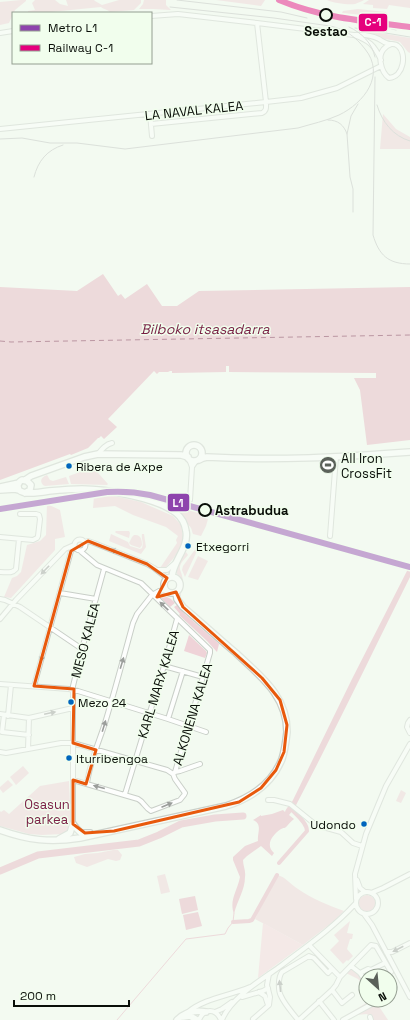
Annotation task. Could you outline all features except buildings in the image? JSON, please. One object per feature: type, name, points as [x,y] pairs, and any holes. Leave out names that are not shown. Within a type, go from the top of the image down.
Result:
[{"type":"main road","points":[[171,455],[181,452],[195,444],[211,455],[219,458]]},
{"type":"main road","points":[[188,448],[186,452],[188,458]]},
{"type":"main road","points":[[198,460],[202,456],[203,450]]},
{"type":"main road","points":[[25,493],[30,490],[29,483],[31,476],[89,455],[98,454],[171,455],[183,456],[191,460],[198,460],[205,457],[265,459],[336,457],[410,452]]},
{"type":"main road","points":[[29,483],[34,477],[89,457],[112,454]]},
{"type":"main road","points":[[0,489],[19,483],[22,480],[29,483],[34,489],[41,492]]},
{"type":"main road","points":[[19,483],[19,490]]},
{"type":"main road","points":[[0,489],[15,489],[25,493],[84,489],[98,490],[127,494],[145,499],[173,511],[184,523],[186,532],[183,550],[176,561],[170,577],[165,580],[164,585],[166,590],[170,593],[176,592]]},
{"type":"main road","points":[[0,830],[32,839],[56,841],[80,838],[239,802],[254,794],[270,779],[284,752],[286,720],[284,710],[275,693],[262,678],[183,607],[177,599],[176,592],[180,584],[178,579],[170,577]]},
{"type":"main road","points":[[73,827],[81,833],[105,830],[114,831]]},
{"type":"main road","points":[[73,827],[75,833],[80,838]]},
{"type":"main road","points":[[56,841],[70,833],[73,827]]},
{"type":"main road","points":[[178,1019],[186,1013],[197,1011],[206,1012]]},
{"type":"main road","points":[[178,1019],[188,1016],[198,1020]]},
{"type":"street","points":[[152,16],[178,14],[354,36],[362,38],[372,44],[381,60]]},
{"type":"street","points":[[151,124],[264,112],[266,109],[266,102],[258,23]]},
{"type":"street","points":[[0,33],[12,32]]},
{"type":"street","points":[[354,36],[361,34],[370,36],[385,43],[392,44],[398,46],[403,56],[401,70],[398,75],[393,78],[389,78],[386,76],[381,66],[381,60],[384,48],[392,44]]},
{"type":"street","name":"LA NAVAL KALEA","points":[[0,129],[301,98],[337,88],[381,66]]},
{"type":"street","points":[[150,114],[152,136]]},
{"type":"street","points":[[98,454],[108,444],[112,443]]},
{"type":"street","points":[[330,536],[336,457]]},
{"type":"street","points":[[188,458],[192,467],[190,500]]},
{"type":"street","points":[[192,467],[198,460]]},
{"type":"street","points":[[0,537],[33,540],[37,538],[40,519],[38,514],[20,514]]},
{"type":"street","points":[[0,572],[10,573],[16,569],[19,539]]},
{"type":"street","points":[[170,577],[147,564],[94,543],[88,541],[85,542],[82,539],[75,542],[76,548],[104,569],[141,583],[177,619]]},
{"type":"street","points":[[0,619],[16,600],[65,549],[76,548],[82,550],[85,547],[85,542]]},
{"type":"street","points":[[34,686],[71,551],[76,548]]},
{"type":"street","points":[[157,570],[167,570],[176,561]]},
{"type":"street","name":"MESO KALEA","points":[[73,827],[73,690],[82,649],[104,569]]},
{"type":"street","points":[[87,784],[133,623],[137,614],[152,595],[159,591],[166,590]]},
{"type":"street","points":[[60,593],[96,599]]},
{"type":"street","points":[[0,599],[20,606],[82,649]]},
{"type":"street","name":"ALKONENA KALEA","points":[[174,773],[210,653],[210,650],[177,619]]},
{"type":"street","name":"KARL MARX KALEA","points":[[124,794],[177,619]]},
{"type":"street","points":[[164,666],[203,677]]},
{"type":"street","points":[[168,719],[183,671]]},
{"type":"street","points":[[0,684],[73,690],[206,732]]},
{"type":"street","points":[[11,685],[4,715],[2,732],[29,735]]},
{"type":"street","points":[[4,715],[28,718],[73,708]]},
{"type":"street","points":[[28,718],[28,749]]},
{"type":"street","points":[[410,720],[407,725],[410,733]]},
{"type":"street","points":[[0,752],[6,753],[61,743],[73,743],[174,773],[200,764]]},
{"type":"street","points":[[377,898],[371,893],[360,888],[356,878],[362,846],[368,825],[386,786],[410,744]]},
{"type":"street","points":[[74,780],[140,800],[147,809],[151,811],[180,800],[184,795],[185,793],[175,779],[174,773]]},
{"type":"street","points":[[268,800],[290,804],[316,825],[341,832],[353,843],[362,846]]},
{"type":"street","points":[[222,1020],[225,1013],[237,999],[309,945],[348,912],[355,904],[354,879],[358,866]]},
{"type":"street","points":[[371,893],[410,874]]},
{"type":"street","points":[[364,914],[372,913],[377,908],[377,898],[383,888]]},
{"type":"street","points":[[356,899],[360,894],[366,892]]},
{"type":"street","points":[[355,904],[358,910],[364,914],[372,925],[410,997]]},
{"type":"street","points":[[348,912],[358,910]]},
{"type":"street","points":[[372,913],[372,925]]},
{"type":"street","points":[[386,952],[392,952],[410,943]]},
{"type":"street","points":[[309,945],[340,977]]},
{"type":"street","points":[[332,969],[328,972],[314,958],[309,956],[280,974],[280,995],[298,1020],[332,990],[340,977],[371,945],[376,946],[388,968]]},
{"type":"street","points":[[375,968],[385,963]]},
{"type":"street","points":[[351,966],[358,971]]},
{"type":"street","points":[[253,1019],[268,1007],[270,1003],[268,987],[270,974]]},
{"type":"street","points":[[262,979],[268,987]]},
{"type":"street","points":[[198,1020],[206,1012],[215,1012],[222,1009],[242,992],[255,985]]},
{"type":"street","points":[[186,1013],[204,1002],[238,992],[255,985]]},
{"type":"street","points":[[237,999],[248,994],[259,992],[268,987]]},
{"type":"street","points":[[332,990],[342,1003],[352,995]]},
{"type":"street","points":[[259,992],[265,996],[268,1007]]},
{"type":"street","points":[[320,1002],[334,1020]]},
{"type":"street","points":[[343,1020],[365,1008]]},
{"type":"street","points":[[215,1012],[222,1020]]},
{"type":"highlighted area","points":[[88,541],[147,564],[167,578],[157,597],[176,592],[183,607],[262,678],[280,700],[287,725],[284,752],[276,770],[261,788],[239,802],[114,831],[85,833],[73,824],[73,780],[86,784],[96,750],[73,743],[74,689],[34,686],[71,551]]},
{"type":"green space","points":[[26,0],[14,12],[12,12],[9,23],[0,25],[0,2]]},
{"type":"green space","points":[[35,0],[55,0],[60,4],[68,6],[66,0],[94,0],[102,5],[119,0],[141,0],[141,3],[134,10],[110,12],[101,7],[51,12],[28,12],[35,10],[32,3]]},
{"type":"green space","points":[[144,0],[166,0],[166,5],[171,10],[139,9]]},
{"type":"green space","points":[[216,0],[265,0],[261,6]]},
{"type":"green space","points":[[327,0],[364,0],[355,4],[345,4]]},
{"type":"green space","points":[[369,0],[410,0],[410,8],[389,5],[387,9],[373,8],[373,5],[363,4]]},
{"type":"green space","points":[[358,9],[386,12],[386,17],[342,13],[343,11]]},
{"type":"green space","points":[[357,29],[410,38],[410,53],[400,42],[385,39],[374,34],[360,32]]},
{"type":"green space","points":[[383,114],[396,129],[410,137],[410,149],[380,149]]},
{"type":"green space","points":[[88,463],[108,484],[107,485],[71,484],[69,476],[80,472],[84,468],[83,464]]},
{"type":"green space","points":[[47,475],[50,480],[53,481],[66,477],[69,484],[45,486],[41,480]]},
{"type":"green space","points":[[94,496],[114,496],[141,502],[173,516],[181,525],[183,537],[181,547],[166,567],[162,569],[160,568],[177,543],[176,540],[178,536],[166,527],[133,515],[115,506],[93,508]]},
{"type":"green space","points":[[153,499],[178,507],[180,506],[202,512],[201,517],[208,519],[201,536],[193,534],[191,527],[176,511]]},
{"type":"green space","points":[[47,504],[60,510],[65,537],[55,539],[55,550],[11,598],[4,597],[12,578],[21,572],[27,545],[40,541],[46,535]]},
{"type":"green space","points":[[116,531],[129,531],[129,538],[116,533]]},
{"type":"green space","points":[[111,534],[128,542],[130,546],[140,549],[143,546],[142,534],[144,534],[146,547],[141,554],[109,541]]},
{"type":"green space","points":[[134,535],[138,535],[141,538],[142,545],[140,548],[129,543]]},
{"type":"green space","points":[[202,540],[185,577],[182,570],[183,566]]},
{"type":"green space","points":[[186,552],[188,555],[180,566],[183,584],[180,598],[179,594],[182,584],[176,569],[178,563]]},
{"type":"green space","points":[[198,556],[208,561],[198,580],[188,577]]},
{"type":"green space","points":[[167,597],[175,603],[170,607],[161,598]]},
{"type":"green space","points":[[177,605],[186,615],[219,644],[217,652],[179,615],[180,614],[174,607]]},
{"type":"green space","points":[[189,635],[206,651],[207,653],[205,658],[184,651]]},
{"type":"green space","points":[[23,766],[29,773],[16,785],[10,777]]},
{"type":"green space","points":[[8,780],[13,785],[3,793],[0,787]]},
{"type":"green space","name":"Osasun parkea","points":[[69,781],[71,828],[68,832],[63,834],[29,834],[0,826],[0,811],[1,812],[4,810],[9,814],[40,786]]},
{"type":"green space","points":[[401,790],[406,793],[401,803],[396,801]]},
{"type":"green space","points":[[118,850],[122,855],[120,860],[116,861],[108,859],[87,867],[76,863],[74,857],[85,854]]},
{"type":"green space","points":[[165,874],[170,892],[161,894],[157,876]]},
{"type":"green space","points":[[277,875],[283,877],[309,896],[344,911],[334,921],[303,945],[255,919]]},
{"type":"green space","points":[[367,895],[373,898],[376,904],[373,910],[367,913],[361,910],[358,904],[361,898]]},
{"type":"green space","points":[[350,921],[347,933],[353,934],[347,949],[353,956],[343,964],[330,950],[339,941],[334,935]]},
{"type":"green space","points":[[351,968],[358,972],[358,979],[346,973]]},
{"type":"green space","points":[[358,1008],[380,1008],[388,1020],[372,1020],[367,1014],[345,1016]]},
{"type":"shaded area","points":[[263,923],[303,945],[258,978]]},
{"type":"water","name":"Bilboko itsasadarra","points":[[103,274],[118,296],[121,294],[125,299],[147,284],[162,306],[177,306],[199,291],[410,287],[410,440],[367,445],[360,390],[354,378],[376,378],[376,373],[229,372],[229,366],[226,366],[226,372],[172,373],[172,371],[170,371],[159,372],[157,374],[154,371],[108,419],[117,427],[104,439],[101,436],[88,448],[0,480],[0,287],[77,291]]},
{"type":"water","points":[[410,565],[410,577],[324,752],[294,809],[289,815],[294,819],[272,837],[270,847],[274,853],[272,856],[261,846],[243,860],[245,882],[234,914],[232,904],[240,877],[233,857],[245,846],[258,841],[259,826],[253,820],[261,815],[272,814],[283,810],[285,812],[292,802]]},
{"type":"water","points":[[195,896],[198,910],[182,914],[179,899]]},
{"type":"water","points":[[198,912],[202,926],[186,930],[183,915]]},
{"type":"waterway","points":[[279,863],[307,831],[304,822],[291,809]]},
{"type":"waterway","name":"Udondo","points":[[0,871],[38,855],[139,843],[181,824],[215,818],[243,816]]},
{"type":"waterway","points":[[233,922],[252,920],[277,875]]},
{"type":"waterway","points":[[117,1020],[186,939],[225,934],[233,922],[234,913]]},
{"type":"ferry route","points":[[0,341],[410,335]]},
{"type":"railway","points":[[177,0],[281,12],[307,18]]},
{"type":"railway","points":[[0,139],[22,138],[50,143],[77,143],[125,149],[298,128],[329,119],[348,110],[364,96],[373,78],[371,59],[365,49],[350,34],[341,29],[274,18],[170,7]]},
{"type":"railway","points":[[349,19],[396,30]]},
{"type":"railway","points":[[349,27],[366,39],[372,47],[375,57]]},
{"type":"railway","points":[[355,28],[410,37]]},
{"type":"railway","points":[[375,77],[373,235],[378,248],[386,257],[402,264],[410,264]]},
{"type":"railway","points":[[353,212],[353,189],[350,177],[347,134],[351,116],[358,104]]},
{"type":"railway","points":[[377,105],[385,123],[389,128],[398,136],[410,141]]},
{"type":"railway","points":[[328,120],[335,121],[340,124],[347,134]]},
{"type":"railway","points":[[34,177],[38,166],[44,157],[52,150],[63,145]]},
{"type":"metro line","name":"L1","points":[[0,509],[107,492],[139,493],[410,567]]},
{"type":"rail line","name":"C-1","points":[[279,0],[327,15],[360,21],[410,27]]},
{"type":"place","name":"Sestao","points":[[326,15]]},
{"type":"place","name":"All Iron CrossFit","points":[[328,465]]},
{"type":"place","name":"Ribera de Axpe","points":[[69,466]]},
{"type":"place","name":"Astrabudua","points":[[205,510]]},
{"type":"place","name":"Etxegorri","points":[[188,546]]},
{"type":"place","name":"Mezo 24","points":[[71,702]]},
{"type":"place","name":"Iturribengoa","points":[[69,758]]},
{"type":"place","name":"Udondo","points":[[364,824]]}]
